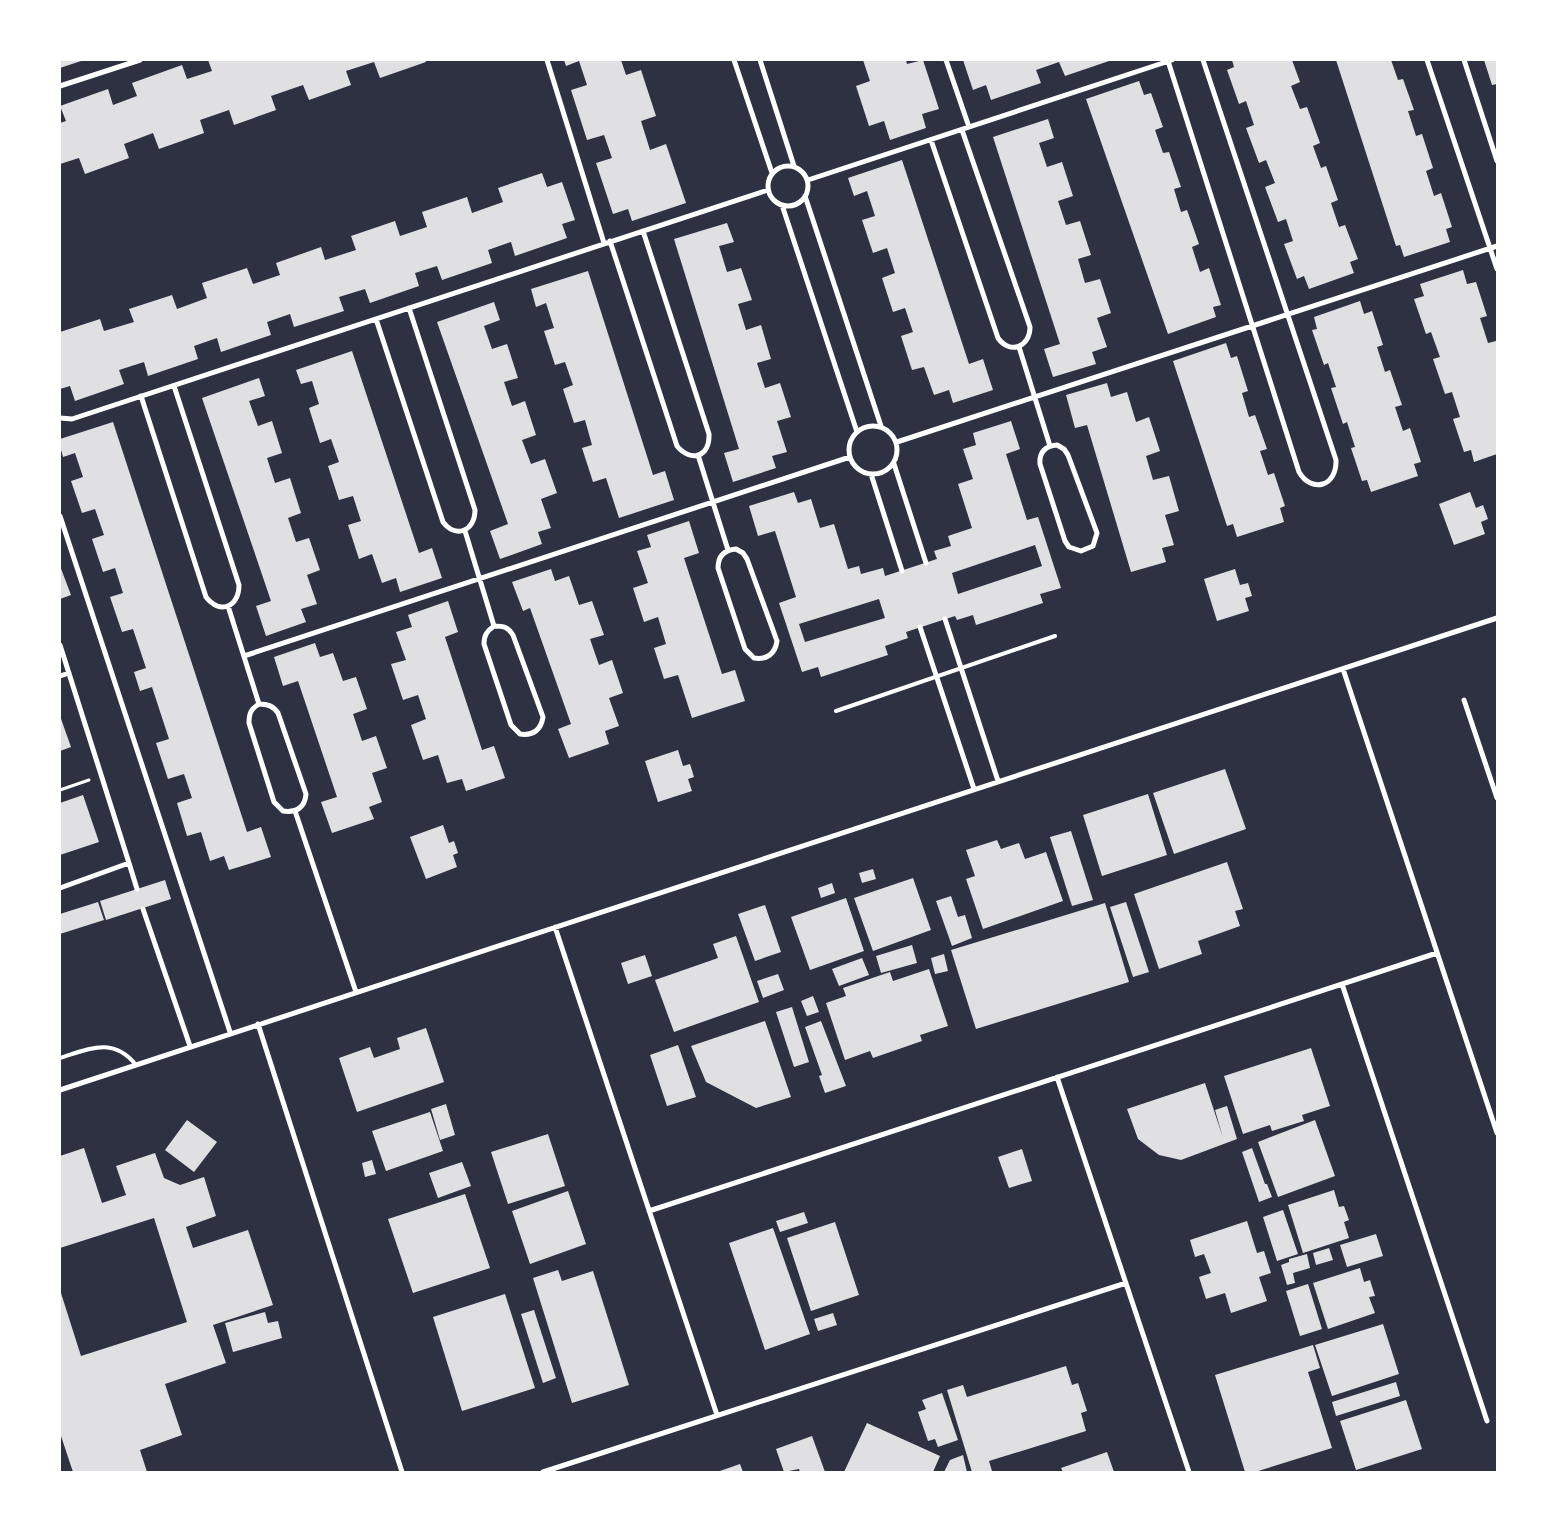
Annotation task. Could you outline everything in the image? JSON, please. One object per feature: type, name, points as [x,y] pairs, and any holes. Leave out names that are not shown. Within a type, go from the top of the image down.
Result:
[{"type":"street","points":[[60,86],[140,60]]},
{"type":"street","points":[[547,60],[677,446],[682,452],[690,456],[698,455],[706,450],[709,443],[709,434],[643,231]]},
{"type":"street","points":[[734,60],[772,172]]},
{"type":"street","points":[[760,60],[794,166]]},
{"type":"street","points":[[946,60],[969,127]]},
{"type":"street","points":[[808,180],[1170,61],[1299,472],[1303,479],[1311,484],[1319,485],[1327,482],[1333,476],[1336,460],[1204,60]]},
{"type":"street","points":[[1427,60],[1497,269]]},
{"type":"street","points":[[1464,60],[1497,161]]},
{"type":"street","points":[[931,140],[998,338],[1003,345],[1011,348],[1019,347],[1026,342],[1030,335],[1030,327],[962,130]]},
{"type":"street","points":[[805,196],[795,205],[782,205],[775,202],[768,190],[767,184],[772,172],[778,167],[794,166],[801,169],[808,180],[805,196],[881,426]]},
{"type":"street","points":[[60,418],[72,420],[768,190]]},
{"type":"street","points":[[782,205],[857,432]]},
{"type":"street","points":[[897,442],[1497,246]]},
{"type":"street","points":[[376,319],[443,522],[448,528],[456,532],[464,531],[472,526],[475,519],[475,510],[409,308]]},
{"type":"street","points":[[1019,347],[1050,446]]},
{"type":"street","points":[[141,396],[206,597],[212,604],[219,607],[228,606],[235,601],[239,594],[238,585],[174,386]]},
{"type":"street","points":[[872,425],[881,426],[888,430],[897,442],[898,454],[894,464],[887,470],[871,474],[858,469],[850,457],[851,439],[857,432],[872,425]]},
{"type":"street","points":[[1057,445],[1064,449],[1068,455],[1094,524],[1097,533],[1096,540],[1088,550],[1074,550],[1065,541],[1040,464],[1039,457],[1043,450],[1050,446],[1057,445]]},
{"type":"street","points":[[698,455],[728,550]]},
{"type":"street","points":[[244,656],[850,457]]},
{"type":"street","points":[[894,464],[926,563]]},
{"type":"street","points":[[871,474],[902,571]]},
{"type":"street","points":[[60,516],[230,1032]]},
{"type":"street","points":[[464,531],[494,626]]},
{"type":"street","points":[[736,549],[743,553],[747,559],[777,641],[772,653],[767,657],[754,658],[745,649],[718,568],[718,560],[728,550],[736,549]]},
{"type":"street","points":[[228,606],[259,704]]},
{"type":"street","points":[[60,1090],[230,1032],[1497,618]]},
{"type":"street","points":[[945,619],[998,781]]},
{"type":"street","points":[[494,626],[502,626],[509,629],[513,635],[543,717],[542,724],[533,733],[520,734],[511,725],[484,644],[484,637],[488,630],[494,626]]},
{"type":"street","points":[[920,627],[974,789]]},
{"type":"street","points":[[60,645],[137,889]]},
{"type":"street","points":[[1343,669],[1497,1133]]},
{"type":"street","points":[[60,676],[69,673]]},
{"type":"street","points":[[1464,700],[1497,798]]},
{"type":"street","points":[[259,704],[274,707],[278,714],[306,794],[302,806],[295,811],[284,811],[274,802],[249,723],[249,715],[253,708],[259,704]]},
{"type":"street","points":[[295,811],[356,992]]},
{"type":"street","points":[[60,888],[129,863]]},
{"type":"street","points":[[143,908],[190,1046]]},
{"type":"street","points":[[555,927],[717,1416]]},
{"type":"street","points":[[649,1211],[1437,953]]},
{"type":"street","points":[[1342,984],[1487,1421]]},
{"type":"street","points":[[258,1024],[402,1472]]},
{"type":"street","points":[[1057,1077],[1189,1472]]},
{"type":"street","points":[[543,1472],[1126,1283]]},
{"type":"lane","points":[[836,711],[1055,636]]},
{"type":"lane","points":[[60,1058],[104,1046],[125,1054],[136,1065]]},
{"type":"path","points":[[60,790],[101,775]]},
{"type":"building","points":[[60,60],[84,60],[60,68]]},
{"type":"building","points":[[208,60],[425,60],[426,62],[380,78],[374,62],[346,71],[351,85],[309,100],[303,85],[271,96],[276,110],[234,125],[229,110],[200,120],[204,133],[159,149],[153,133],[124,144],[129,158],[85,174],[79,158],[60,164],[60,123],[66,121],[60,106],[108,89],[113,105],[137,96],[132,83],[182,65],[187,79],[212,71]]},
{"type":"building","points":[[564,60],[621,60],[626,75],[641,70],[656,116],[641,121],[650,150],[666,144],[686,203],[632,221],[628,209],[613,214],[596,163],[612,158],[604,135],[587,140],[571,90],[587,85],[579,61],[566,66]]},
{"type":"building","points":[[863,60],[906,60],[907,64],[923,60],[939,109],[922,114],[926,128],[890,140],[884,121],[869,126],[856,86],[870,81]]},
{"type":"building","points":[[963,60],[1112,60],[1065,76],[1059,62],[1036,70],[1041,83],[991,100],[986,85],[973,90]]},
{"type":"building","points":[[1232,60],[1292,60],[1300,82],[1291,86],[1300,109],[1307,107],[1320,143],[1313,146],[1321,168],[1326,166],[1338,200],[1331,203],[1339,227],[1345,225],[1358,259],[1350,262],[1354,273],[1309,289],[1304,276],[1297,279],[1284,244],[1293,241],[1286,219],[1278,222],[1265,187],[1275,183],[1266,160],[1259,163],[1246,128],[1254,125],[1246,101],[1239,104],[1227,70],[1234,67]]},
{"type":"building","points":[[1336,60],[1391,60],[1398,80],[1403,79],[1414,110],[1408,111],[1416,136],[1422,134],[1433,168],[1426,171],[1434,196],[1441,193],[1452,227],[1446,229],[1450,242],[1404,257],[1400,245],[1396,246]]},
{"type":"building","points":[[1484,60],[1497,60],[1497,84],[1492,85]]},
{"type":"building","points":[[1139,81],[1144,95],[1151,93],[1163,127],[1155,130],[1163,153],[1169,152],[1181,187],[1174,189],[1181,212],[1187,210],[1199,244],[1192,247],[1200,272],[1209,268],[1221,305],[1213,307],[1216,317],[1168,334],[1086,99]]},
{"type":"building","points":[[1048,119],[1054,138],[1039,143],[1047,167],[1062,162],[1073,196],[1058,201],[1066,225],[1080,221],[1091,255],[1078,259],[1085,283],[1100,279],[1111,313],[1097,318],[1107,347],[1092,352],[1096,364],[1053,377],[1044,349],[1060,344],[993,137]]},
{"type":"building","points":[[902,160],[969,364],[983,359],[993,390],[953,403],[949,390],[934,395],[924,367],[912,370],[901,336],[913,332],[905,308],[893,312],[882,278],[895,273],[887,248],[873,253],[862,220],[875,216],[867,191],[854,196],[848,178]]},
{"type":"building","points":[[542,173],[547,187],[562,182],[575,220],[562,224],[567,238],[515,256],[511,242],[488,250],[492,263],[442,280],[437,266],[415,273],[419,286],[370,303],[365,289],[339,297],[344,311],[294,327],[290,314],[267,322],[271,335],[221,352],[217,338],[194,346],[198,359],[148,376],[144,362],[119,370],[124,384],[75,401],[70,386],[60,389],[60,332],[100,319],[104,331],[134,322],[129,309],[172,295],[177,309],[207,298],[202,283],[247,268],[253,284],[280,275],[276,263],[321,247],[325,260],[356,250],[351,236],[395,221],[400,236],[427,227],[422,212],[467,197],[472,213],[503,202],[498,188]]},
{"type":"building","points":[[727,223],[734,242],[719,246],[727,272],[741,268],[752,300],[738,304],[746,330],[761,325],[771,359],[757,363],[765,388],[780,383],[791,417],[777,421],[787,452],[772,456],[776,468],[733,482],[724,453],[739,449],[674,239]]},
{"type":"building","points":[[1463,270],[1467,284],[1476,282],[1487,316],[1480,318],[1488,343],[1496,341],[1497,343],[1497,454],[1474,462],[1471,450],[1464,452],[1453,419],[1460,417],[1452,392],[1445,394],[1433,359],[1440,357],[1431,332],[1426,334],[1414,299],[1424,296],[1420,284]]},
{"type":"building","points":[[588,271],[653,475],[665,471],[674,500],[619,518],[606,478],[593,482],[582,448],[592,445],[585,420],[574,423],[563,389],[573,385],[565,362],[555,365],[544,331],[554,328],[546,303],[536,307],[531,289]]},
{"type":"building","points":[[1360,301],[1364,314],[1372,311],[1383,345],[1377,347],[1385,372],[1390,370],[1402,405],[1395,407],[1403,431],[1410,428],[1421,462],[1414,464],[1418,476],[1371,492],[1367,480],[1362,481],[1351,448],[1355,447],[1347,422],[1343,424],[1331,388],[1336,387],[1328,363],[1324,365],[1312,330],[1317,329],[1314,317]]},
{"type":"building","points":[[494,302],[500,320],[484,326],[492,349],[507,344],[518,378],[504,382],[512,406],[525,401],[536,435],[522,440],[531,464],[545,459],[557,493],[541,499],[551,528],[538,532],[542,544],[500,559],[490,531],[508,524],[437,322]]},
{"type":"building","points":[[1226,343],[1231,358],[1237,356],[1248,391],[1242,393],[1249,417],[1255,415],[1267,449],[1260,451],[1268,475],[1274,473],[1285,506],[1280,508],[1284,522],[1237,537],[1233,524],[1227,526],[1173,361]]},
{"type":"building","points":[[352,351],[419,553],[432,548],[442,578],[400,592],[396,578],[382,583],[372,554],[359,559],[348,525],[361,521],[353,496],[339,500],[328,466],[339,462],[331,439],[320,443],[309,408],[319,404],[312,381],[301,384],[296,370]]},
{"type":"building","points":[[259,378],[265,396],[249,401],[258,426],[272,421],[282,453],[267,458],[275,483],[290,478],[301,513],[288,518],[296,542],[309,538],[320,570],[307,575],[317,604],[301,609],[306,622],[266,636],[256,606],[271,601],[202,398]]},
{"type":"building","points":[[1107,383],[1111,397],[1127,392],[1136,422],[1149,417],[1160,451],[1146,456],[1153,480],[1169,476],[1179,511],[1165,515],[1174,545],[1162,548],[1166,562],[1131,572],[1087,425],[1075,428],[1066,395]]},
{"type":"building","points":[[1011,421],[1020,449],[1006,454],[1027,520],[1038,517],[1061,588],[1040,594],[1043,603],[976,625],[973,615],[957,620],[955,616],[906,632],[908,638],[885,646],[888,655],[821,677],[818,667],[802,672],[779,603],[796,597],[775,531],[758,536],[749,506],[794,492],[798,503],[811,499],[820,528],[834,524],[848,569],[859,566],[861,574],[883,568],[885,576],[937,559],[934,551],[951,546],[948,536],[972,528],[958,484],[973,479],[963,449],[976,445],[973,433]],"holes":[[[1035,545],[1042,566],[958,594],[952,573]],[[879,599],[885,618],[805,642],[799,624]]]},
{"type":"building","points":[[113,422],[247,832],[261,827],[271,857],[229,870],[224,856],[210,861],[201,832],[187,836],[177,803],[192,798],[184,774],[168,779],[156,743],[169,739],[152,687],[140,691],[134,672],[146,668],[133,629],[122,632],[110,597],[123,593],[115,568],[103,572],[92,539],[104,535],[95,509],[82,513],[71,481],[83,477],[75,453],[63,457],[60,446],[60,439]]},
{"type":"building","points":[[1470,492],[1476,508],[1483,505],[1488,519],[1481,522],[1485,534],[1454,545],[1439,504]]},
{"type":"building","points":[[689,521],[699,553],[684,558],[722,674],[735,670],[745,701],[692,718],[678,675],[664,679],[654,648],[666,644],[658,617],[644,622],[633,588],[648,583],[637,551],[651,547],[647,535]]},
{"type":"building","points":[[60,566],[71,595],[60,599]]},
{"type":"building","points":[[551,569],[555,581],[569,576],[579,605],[592,601],[604,635],[590,639],[599,665],[612,660],[623,693],[609,698],[619,726],[605,731],[609,744],[569,758],[558,729],[571,724],[530,608],[523,611],[512,582]]},
{"type":"building","points":[[1235,569],[1240,585],[1248,583],[1252,596],[1245,598],[1249,611],[1217,621],[1204,579]]},
{"type":"building","points":[[448,601],[458,632],[445,637],[482,750],[494,746],[505,778],[466,791],[462,779],[447,783],[438,755],[423,760],[411,725],[426,719],[418,695],[403,700],[391,664],[406,660],[396,632],[412,627],[408,615]]},
{"type":"building","points":[[315,643],[320,657],[333,653],[343,681],[356,677],[367,709],[353,714],[362,741],[376,736],[387,768],[372,773],[382,802],[369,807],[374,819],[332,833],[321,802],[337,797],[298,681],[283,686],[274,657]]},
{"type":"building","points":[[60,716],[71,747],[60,751]]},
{"type":"building","points":[[678,750],[683,766],[690,764],[694,777],[688,779],[692,791],[658,802],[645,761]]},
{"type":"building","points":[[1225,769],[1246,829],[1174,854],[1153,793]]},
{"type":"building","points":[[1148,794],[1167,855],[1102,876],[1083,815]]},
{"type":"building","points":[[83,795],[99,842],[60,855],[60,803]]},
{"type":"building","points":[[443,825],[449,843],[454,841],[458,853],[453,855],[457,867],[426,879],[410,837]]},
{"type":"building","points":[[1071,831],[1093,900],[1072,906],[1050,837]]},
{"type":"building","points":[[997,840],[1001,849],[1019,843],[1025,859],[1046,852],[1063,901],[983,929],[966,879],[975,876],[966,850]]},
{"type":"building","points":[[1227,862],[1243,909],[1235,911],[1240,926],[1198,941],[1202,954],[1159,969],[1134,894]]},
{"type":"building","points":[[873,869],[876,879],[862,883],[859,873]]},
{"type":"building","points":[[913,878],[931,930],[873,951],[854,898]]},
{"type":"building","points":[[165,880],[171,899],[106,920],[100,901]]},
{"type":"building","points":[[832,883],[835,893],[821,898],[818,888]]},
{"type":"building","points":[[951,896],[958,917],[965,915],[972,938],[952,946],[936,901]]},
{"type":"building","points":[[846,898],[864,951],[810,970],[791,917]]},
{"type":"building","points":[[98,902],[104,920],[60,934],[60,914]]},
{"type":"building","points":[[1126,902],[1149,972],[1133,977],[1110,907]]},
{"type":"building","points":[[1105,903],[1129,982],[976,1029],[951,950]]},
{"type":"building","points":[[765,905],[781,952],[755,961],[738,914]]},
{"type":"building","points":[[736,936],[759,1002],[674,1032],[655,980],[718,958],[713,944]]},
{"type":"building","points":[[912,945],[917,963],[881,973],[876,956]]},
{"type":"building","points":[[944,954],[948,971],[935,974],[931,958]]},
{"type":"building","points":[[645,955],[652,976],[628,984],[621,963]]},
{"type":"building","points":[[862,958],[869,975],[839,986],[832,969]]},
{"type":"building","points":[[929,969],[948,1026],[920,1035],[922,1041],[873,1058],[870,1051],[845,1060],[826,1003],[846,996],[843,988],[890,972],[893,981]]},
{"type":"building","points":[[778,974],[784,990],[763,998],[757,981]]},
{"type":"building","points":[[813,996],[819,1012],[807,1016],[801,1001]]},
{"type":"building","points":[[792,1007],[809,1062],[794,1067],[776,1012]]},
{"type":"building","points":[[765,1021],[791,1097],[756,1108],[706,1082],[691,1046]]},
{"type":"building","points":[[821,1021],[846,1086],[825,1093],[819,1076],[822,1075],[805,1027]]},
{"type":"building","points":[[426,1028],[444,1082],[357,1112],[339,1058],[370,1047],[374,1058],[400,1049],[397,1038]]},
{"type":"building","points":[[678,1045],[696,1097],[667,1106],[650,1055]]},
{"type":"building","points":[[1311,1048],[1330,1106],[1302,1115],[1304,1121],[1272,1131],[1270,1125],[1243,1134],[1224,1076]]},
{"type":"building","points":[[1205,1083],[1223,1138],[1215,1110],[1227,1106],[1237,1139],[1181,1160],[1159,1155],[1138,1139],[1127,1109]]},
{"type":"building","points":[[446,1104],[455,1135],[440,1140],[431,1109]]},
{"type":"building","points":[[430,1112],[443,1151],[386,1171],[372,1131]]},
{"type":"building","points":[[187,1120],[217,1142],[194,1172],[165,1150]]},
{"type":"building","points":[[1315,1120],[1335,1176],[1278,1197],[1258,1142]]},
{"type":"building","points":[[548,1134],[565,1186],[508,1204],[491,1152]]},
{"type":"building","points":[[84,1148],[102,1203],[126,1195],[116,1166],[155,1153],[164,1178],[180,1185],[204,1177],[216,1216],[186,1227],[193,1248],[248,1230],[273,1305],[213,1325],[226,1363],[165,1384],[182,1435],[140,1450],[147,1472],[73,1472],[60,1433],[60,1290],[81,1356],[187,1322],[154,1218],[60,1248],[60,1156]]},
{"type":"building","points":[[1252,1148],[1265,1184],[1267,1184],[1272,1197],[1259,1202],[1242,1152]]},
{"type":"building","points":[[1022,1149],[1032,1181],[1009,1188],[998,1157]]},
{"type":"building","points":[[372,1160],[376,1174],[365,1177],[362,1163]]},
{"type":"building","points":[[462,1162],[471,1186],[438,1198],[429,1173]]},
{"type":"building","points":[[1334,1190],[1339,1207],[1344,1206],[1349,1220],[1344,1222],[1349,1238],[1303,1253],[1288,1205]]},
{"type":"building","points":[[568,1191],[586,1244],[530,1264],[512,1211]]},
{"type":"building","points":[[465,1194],[490,1268],[413,1293],[388,1219]]},
{"type":"building","points":[[1283,1210],[1298,1254],[1277,1261],[1263,1217]]},
{"type":"building","points":[[804,1212],[808,1223],[780,1232],[776,1221]]},
{"type":"building","points":[[1247,1221],[1257,1253],[1264,1251],[1271,1273],[1259,1277],[1267,1301],[1231,1313],[1225,1293],[1206,1299],[1199,1277],[1211,1273],[1204,1254],[1195,1257],[1190,1240]]},
{"type":"building","points":[[835,1222],[859,1295],[811,1311],[787,1238]]},
{"type":"building","points":[[773,1228],[810,1334],[765,1350],[729,1243]]},
{"type":"building","points":[[1376,1234],[1383,1256],[1347,1267],[1340,1245]]},
{"type":"building","points":[[1329,1248],[1333,1260],[1316,1265],[1313,1253]]},
{"type":"building","points":[[1307,1254],[1310,1268],[1293,1273],[1295,1283],[1287,1285],[1281,1265],[1289,1262],[1289,1259]]},
{"type":"building","points":[[1360,1268],[1364,1282],[1370,1280],[1375,1296],[1369,1297],[1375,1313],[1328,1329],[1313,1283]]},
{"type":"building","points":[[558,1270],[562,1281],[593,1271],[629,1385],[572,1403],[533,1278]]},
{"type":"building","points":[[1308,1284],[1322,1329],[1300,1336],[1286,1291]]},
{"type":"building","points":[[505,1294],[535,1388],[462,1411],[433,1317]]},
{"type":"building","points":[[534,1310],[556,1378],[543,1383],[521,1314]]},
{"type":"building","points":[[265,1312],[268,1323],[278,1321],[282,1338],[233,1352],[225,1323]]},
{"type":"building","points":[[833,1313],[837,1325],[818,1331],[814,1319]]},
{"type":"building","points":[[1383,1324],[1399,1374],[1332,1396],[1315,1345]]},
{"type":"building","points":[[1313,1345],[1320,1368],[1308,1372],[1332,1448],[1255,1472],[1245,1472],[1215,1375]]},
{"type":"building","points":[[1066,1366],[1072,1385],[1078,1383],[1087,1411],[1081,1413],[1086,1431],[989,1461],[992,1471],[972,1472],[947,1390],[963,1385],[967,1397]]},
{"type":"building","points":[[1396,1382],[1400,1396],[1336,1416],[1332,1402]]},
{"type":"building","points":[[942,1393],[958,1440],[938,1447],[935,1439],[928,1441],[918,1412],[926,1409],[922,1400]]},
{"type":"building","points":[[1406,1400],[1422,1449],[1356,1470],[1340,1421]]},
{"type":"building","points":[[867,1423],[940,1456],[933,1472],[844,1472]]},
{"type":"building","points":[[812,1436],[825,1472],[800,1472],[799,1469],[784,1472],[776,1449]]},
{"type":"building","points":[[1107,1452],[1114,1472],[1063,1472],[1061,1468]]},
{"type":"building","points":[[963,1455],[967,1472],[944,1472],[950,1460]]},
{"type":"building","points":[[740,1464],[743,1472],[717,1472]]}]
